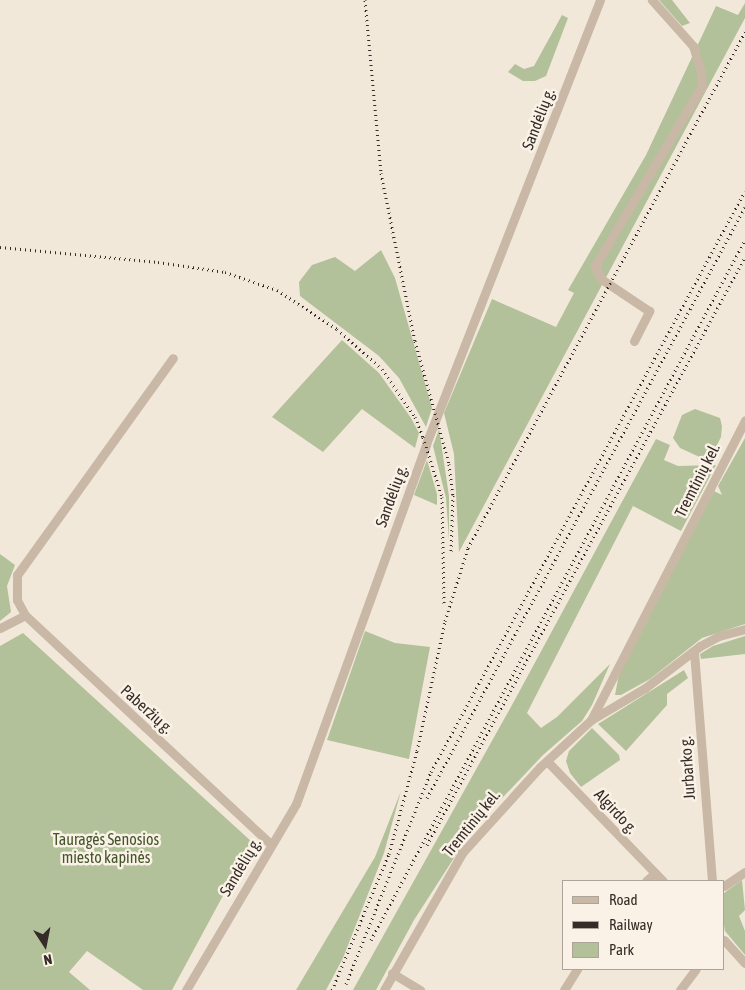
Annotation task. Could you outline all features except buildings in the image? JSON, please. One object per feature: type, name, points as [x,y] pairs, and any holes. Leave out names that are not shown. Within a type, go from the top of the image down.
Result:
[{"type":"street","name":"Sandėlių g.","points":[[186,990],[296,804],[426,444],[600,0]]},
{"type":"street","points":[[634,341],[650,311],[601,279],[595,266],[702,86],[699,62],[693,46],[652,0]]},
{"type":"street","points":[[0,628],[25,616],[17,600],[17,575],[173,358]]},
{"type":"street","name":"Tremtinių kel.","points":[[590,720],[745,420]]},
{"type":"street","name":"Paberžių g.","points":[[25,616],[272,844]]},
{"type":"street","name":"Tremtinių kel.","points":[[384,990],[462,853],[547,761],[590,720],[622,702],[710,639],[745,629]]},
{"type":"street","name":"Jurbarko g.","points":[[694,652],[712,880]]},
{"type":"street","points":[[607,688],[610,699],[622,702]]},
{"type":"street","name":"Algirdo g.","points":[[547,761],[662,880]]},
{"type":"street","points":[[725,885],[745,872]]},
{"type":"street","points":[[647,880],[655,873]]},
{"type":"street","points":[[725,941],[745,963]]},
{"type":"street","points":[[564,990],[576,970]]},
{"type":"street","points":[[680,990],[695,970]]},
{"type":"street","points":[[392,973],[420,990]]},
{"type":"green space","points":[[659,0],[672,0],[690,23],[682,26]]},
{"type":"green space","points":[[745,3],[745,18],[459,552],[454,454],[444,413],[492,299],[556,327],[574,293],[568,290],[646,155],[716,6],[738,15]]},
{"type":"green space","points":[[562,15],[568,18],[546,76],[535,81],[523,81],[508,72],[515,64],[524,69],[534,66]]},
{"type":"green space","points":[[381,250],[395,278],[432,408],[426,427],[399,378],[379,356],[300,296],[299,282],[312,265],[335,257],[355,271]]},
{"type":"green space","points":[[342,340],[379,373],[411,418],[419,433],[415,448],[362,409],[323,452],[272,417]]},
{"type":"green space","points":[[695,409],[720,418],[722,426],[721,437],[711,457],[704,459],[680,448],[673,438],[682,415]]},
{"type":"green space","points":[[439,429],[449,496],[449,540],[446,498],[433,446]]},
{"type":"green space","points":[[745,438],[745,624],[702,638],[650,679],[621,695],[615,695],[619,674],[714,491],[722,495],[718,486]]},
{"type":"green space","points":[[656,439],[670,445],[664,460],[678,466],[716,465],[681,531],[633,506],[527,713],[541,728],[557,717],[610,664],[592,705],[582,721],[543,755],[472,830],[414,920],[376,990],[353,990],[512,705]]},
{"type":"green space","points":[[427,460],[437,494],[437,505],[414,495]]},
{"type":"green space","points":[[0,554],[15,565],[7,586],[11,612],[0,621]]},
{"type":"green space","points":[[365,631],[395,643],[430,647],[409,759],[327,740]]},
{"type":"green space","name":"Tauragės Senosios miesto kapinės","points":[[23,633],[252,842],[172,990],[143,990],[87,951],[69,972],[90,990],[0,990],[0,646]]},
{"type":"green space","points":[[745,636],[745,654],[701,659],[700,654],[713,646]]},
{"type":"green space","points":[[684,670],[688,678],[667,694],[667,705],[626,751],[598,724]]},
{"type":"green space","points":[[592,728],[619,755],[620,760],[581,787],[570,773],[566,761],[569,751]]},
{"type":"green space","points":[[401,791],[384,853],[343,958],[326,990],[296,990],[375,857]]},
{"type":"green space","points":[[742,880],[745,910],[739,916],[745,931],[745,955],[725,931],[725,892]]},
{"type":"railway","points":[[365,0],[381,173],[415,341],[449,464],[453,495],[451,553]]},
{"type":"railway","points":[[332,990],[389,854],[417,751],[445,621],[468,548],[745,32]]},
{"type":"railway","points":[[346,984],[431,772],[745,191]]},
{"type":"railway","points":[[427,798],[745,207]]},
{"type":"railway","points":[[371,940],[745,240]]},
{"type":"railway","points":[[0,247],[158,262],[225,272],[277,290],[337,329],[382,369],[415,417],[423,437],[442,497],[444,606]]},
{"type":"railway","points":[[427,845],[745,257]]}]
